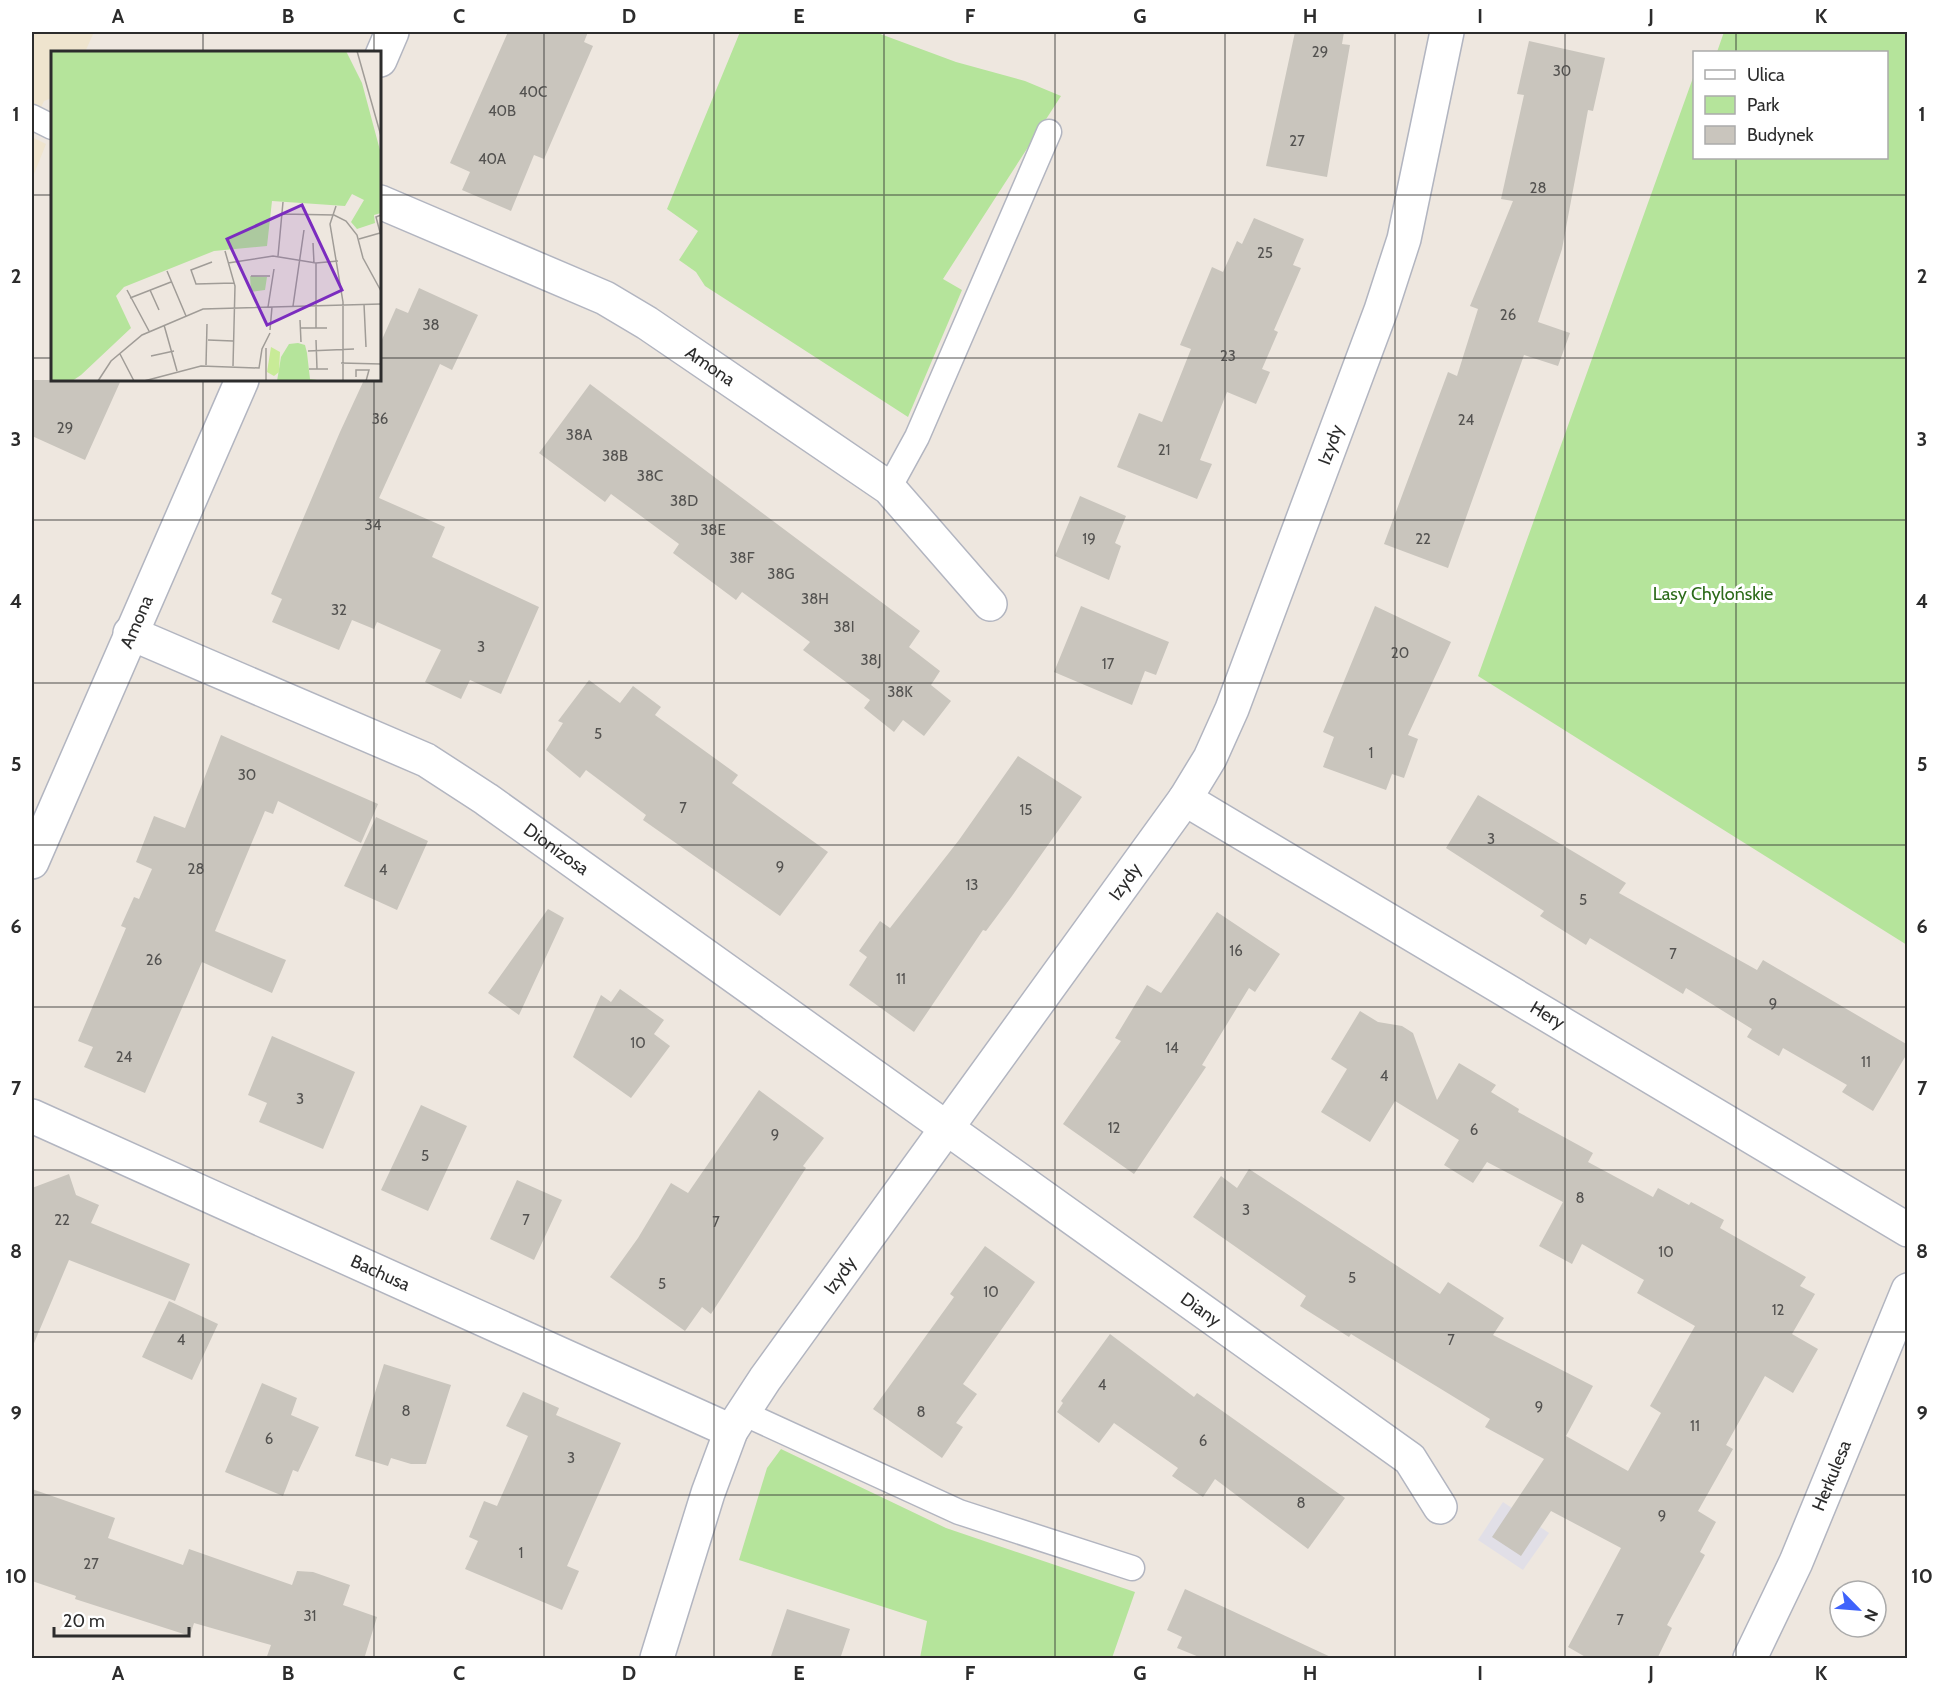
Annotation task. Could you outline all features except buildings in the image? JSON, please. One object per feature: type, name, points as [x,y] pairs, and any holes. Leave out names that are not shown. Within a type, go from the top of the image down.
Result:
[{"type":"street","points":[[381,58],[392,32]]},
{"type":"street","name":"Izydy","points":[[657,1659],[708,1493],[737,1422],[1185,800],[1210,758],[1232,709],[1381,310],[1414,194],[1447,32]]},
{"type":"street","name":"Amona","points":[[381,202],[605,298],[701,359],[889,488],[990,604]]},
{"type":"street","name":"Amona","points":[[32,862],[242,381]]},
{"type":"street","name":"Dionizosa","points":[[130,633],[426,760],[486,799],[948,1126]]},
{"type":"street","name":"Hery","points":[[1185,800],[1908,1230]]},
{"type":"street","name":"Bachusa","points":[[32,1116],[737,1422]]},
{"type":"street","name":"Diany","points":[[948,1126],[1410,1459],[1440,1507]]},
{"type":"street","name":"Herkulesa","points":[[1750,1659],[1796,1562],[1908,1290]]},
{"type":"lane","points":[[32,117],[51,126]]},
{"type":"lane","points":[[889,488],[917,436],[1048,132]]},
{"type":"lane","points":[[737,1422],[959,1512],[1132,1568]]},
{"type":"shaded area","points":[[32,32],[94,32],[85,51],[51,51],[51,98],[44,101],[32,126]]},
{"type":"shaded area","points":[[32,137],[46,144],[32,179]]},
{"type":"shaded area","points":[[1503,1502],[1549,1533],[1523,1570],[1478,1540]]},
{"type":"green space","points":[[740,32],[875,32],[956,62],[1025,81],[1061,96],[943,279],[962,290],[908,417],[705,286],[696,272],[679,260],[698,231],[667,209]]},
{"type":"green space","name":"Lasy Chylońskie","points":[[1724,32],[1907,32],[1907,945],[1478,676],[1693,78],[1693,159],[1888,159],[1888,51],[1717,51]]},
{"type":"green space","points":[[781,1449],[946,1528],[1135,1592],[1112,1658],[920,1658],[927,1621],[739,1560],[767,1468]]}]
